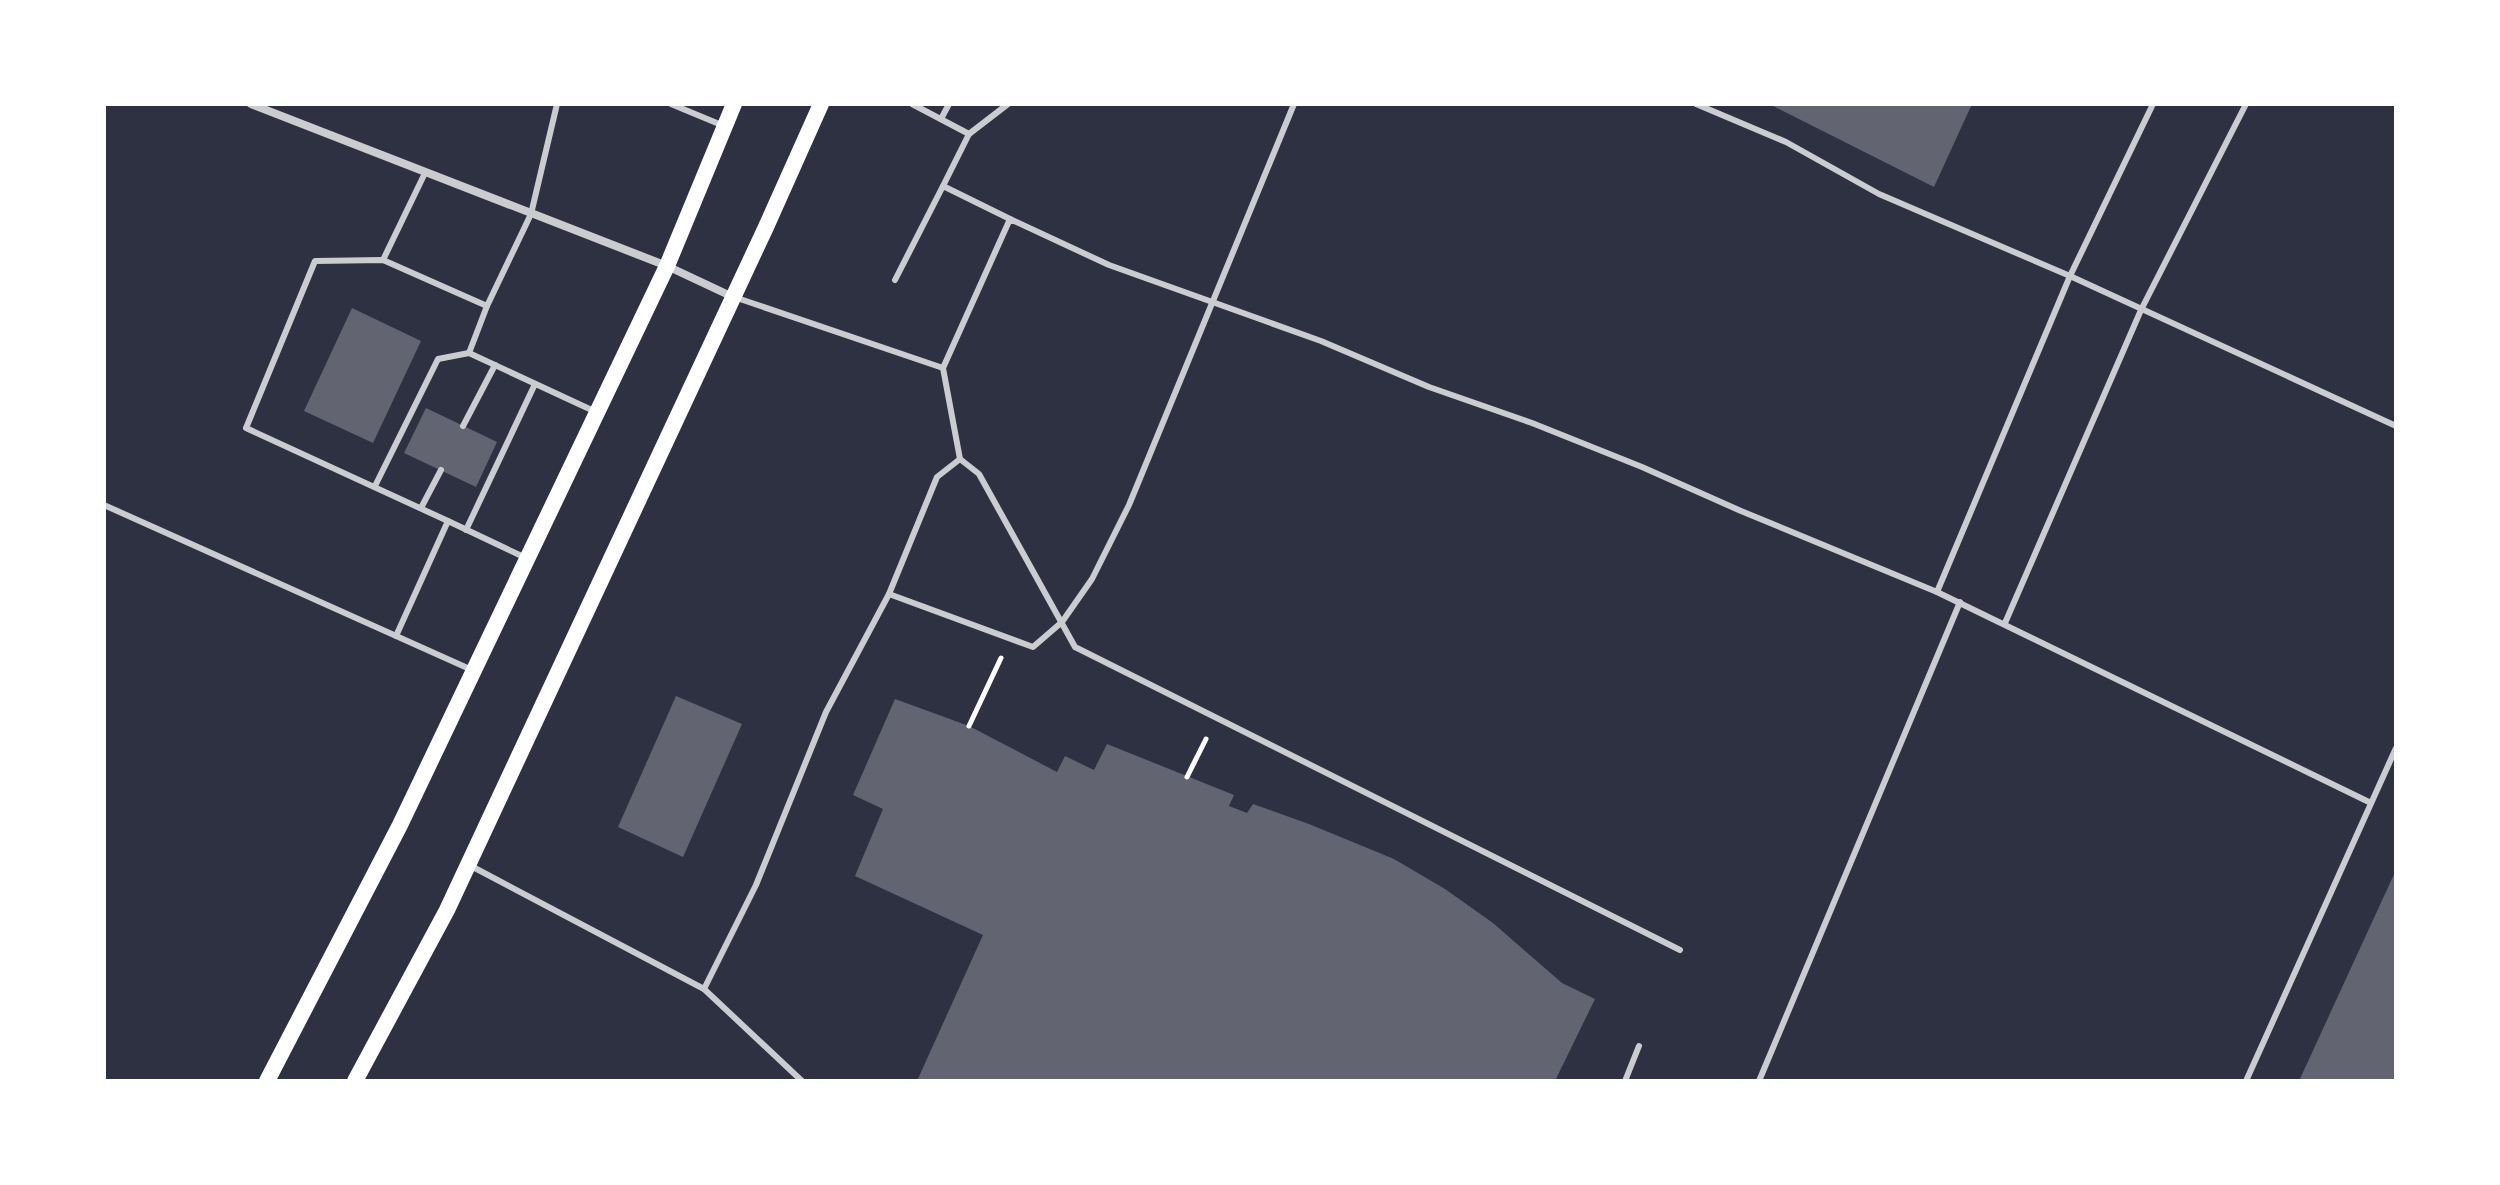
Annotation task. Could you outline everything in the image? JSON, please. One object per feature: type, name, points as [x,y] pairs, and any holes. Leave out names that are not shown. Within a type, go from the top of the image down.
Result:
[{"type":"main road","points":[[267,1081],[400,825],[667,266],[734,104]]},
{"type":"main road","points":[[355,1081],[447,910],[821,104]]},
{"type":"street","points":[[251,104],[667,266],[733,297]]},
{"type":"lane","points":[[469,353],[487,306],[531,214],[557,104]]},
{"type":"lane","points":[[671,104],[724,126]]},
{"type":"lane","points":[[912,104],[969,134]]},
{"type":"lane","points":[[941,119],[949,104]]},
{"type":"lane","points":[[895,280],[969,134],[1008,104]]},
{"type":"lane","points":[[889,594],[1033,647],[1062,622],[1092,579],[1129,505],[1294,104]]},
{"type":"lane","points":[[1696,104],[1786,142],[1879,194],[2070,276],[2396,426]]},
{"type":"lane","points":[[1937,592],[2070,276],[2153,104]]},
{"type":"lane","points":[[2005,623],[2141,310],[2246,104]]},
{"type":"lane","points":[[383,260],[425,173]]},
{"type":"lane","points":[[943,186],[1109,265],[1321,341],[1429,387],[1532,423],[1937,592],[2371,803]]},
{"type":"lane","points":[[1010,219],[943,368],[960,459],[979,474],[1075,647],[1680,950]]},
{"type":"lane","points":[[487,306],[383,260],[315,261],[246,428],[526,558]]},
{"type":"lane","points":[[733,297],[943,368]]},
{"type":"lane","points":[[375,486],[438,359],[469,353],[596,412]]},
{"type":"lane","points":[[463,426],[495,365]]},
{"type":"lane","points":[[466,530],[535,384]]},
{"type":"lane","points":[[704,989],[756,885],[826,712],[889,594],[937,477],[960,459]]},
{"type":"lane","points":[[421,508],[441,470]]},
{"type":"lane","points":[[104,505],[472,670]]},
{"type":"lane","points":[[396,636],[448,521]]},
{"type":"lane","points":[[1759,1081],[1960,602]]},
{"type":"lane","points":[[2246,1081],[2396,748]]},
{"type":"lane","points":[[468,864],[704,989],[802,1081]]},
{"type":"lane","points":[[1625,1081],[1639,1046]]},
{"type":"path","points":[[969,726],[1011,639]]},
{"type":"path","points":[[1187,777],[1199,756]]},
{"type":"building","points":[[1769,104],[1972,104],[1934,187]]},
{"type":"building","points":[[352,308],[421,341],[373,443],[304,411]]},
{"type":"building","points":[[426,408],[497,442],[476,487],[404,453]]},
{"type":"building","points":[[676,696],[742,724],[683,857],[618,827]]},
{"type":"building","points":[[895,699],[969,726],[1057,772],[1065,756],[1094,770],[1107,744],[1234,795],[1229,806],[1247,813],[1253,804],[1394,859],[1445,889],[1493,923],[1562,983],[1595,999],[1555,1081],[917,1081],[983,935],[855,876],[883,809],[853,795]]},
{"type":"building","points":[[2396,870],[2396,1081],[2299,1081]]}]
